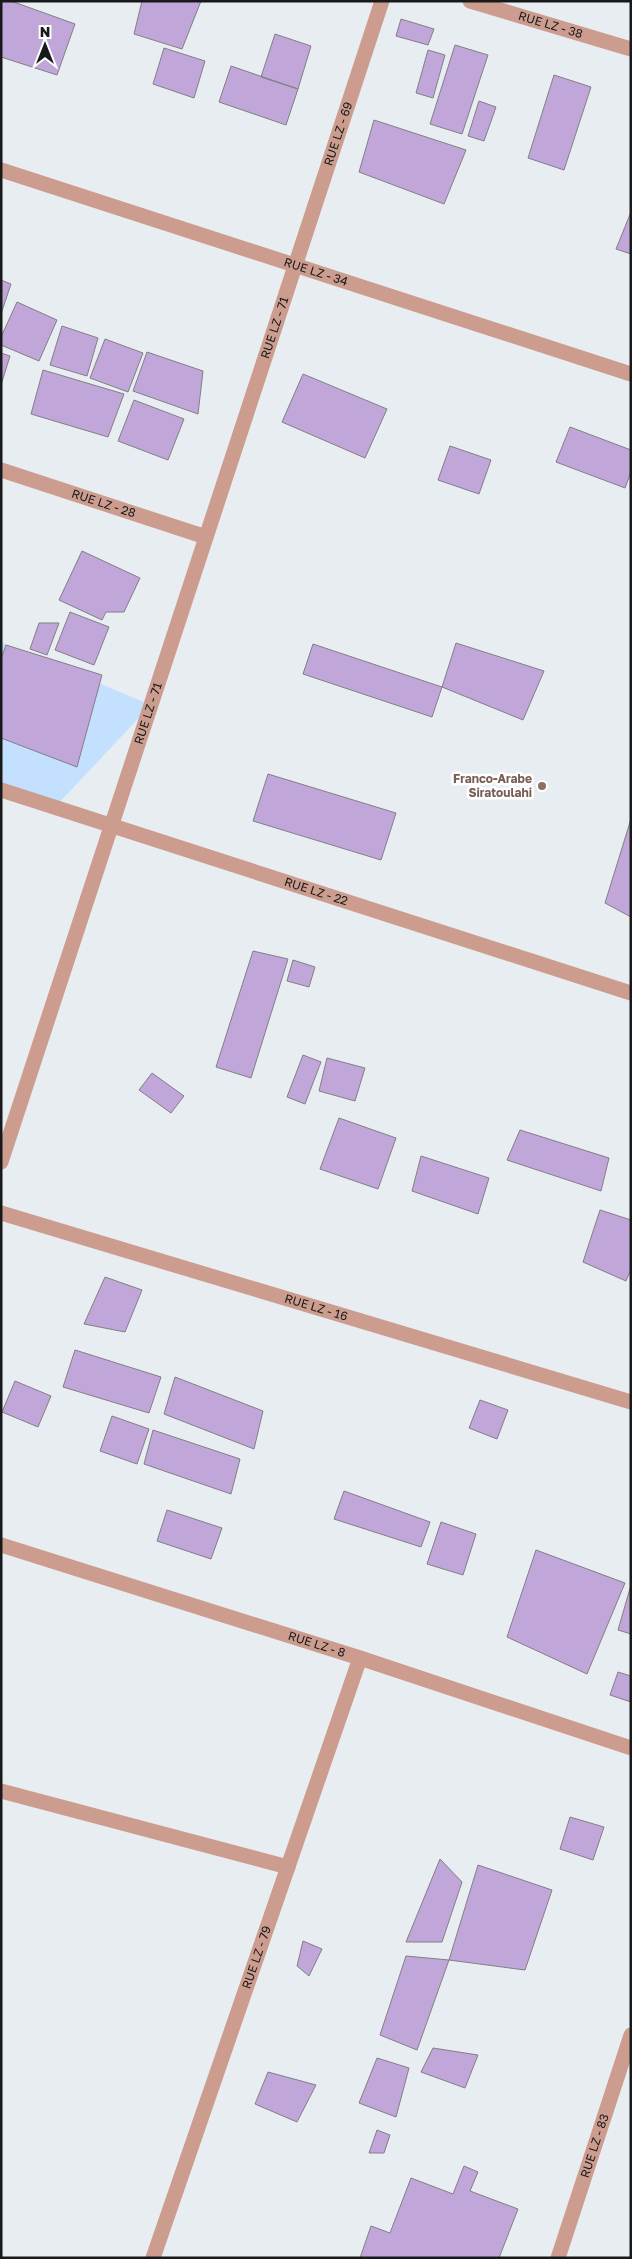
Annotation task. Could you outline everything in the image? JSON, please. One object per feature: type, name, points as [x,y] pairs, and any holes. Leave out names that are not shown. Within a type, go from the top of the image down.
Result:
[{"type":"street","name":"RUE LZ - 69","points":[[295,265],[382,1]]},
{"type":"street","name":"RUE LZ - 38","points":[[470,1],[631,49]]},
{"type":"street","name":"RUE LZ - 34","points":[[1,170],[631,374]]},
{"type":"street","name":"RUE LZ - 71","points":[[1,1162],[295,265]]},
{"type":"street","name":"RUE LZ - 28","points":[[1,470],[206,537]]},
{"type":"street","name":"RUE LZ - 22","points":[[1,790],[631,993]]},
{"type":"street","name":"RUE LZ - 16","points":[[1,1213],[631,1402]]},
{"type":"street","name":"RUE LZ - 8","points":[[1,1545],[360,1658],[631,1748]]},
{"type":"street","name":"RUE LZ - 79","points":[[153,2258],[360,1658]]},
{"type":"street","points":[[1,1791],[288,1867]]},
{"type":"street","name":"RUE LZ - 83","points":[[558,2258],[631,2035]]},
{"type":"shaded area","points":[[1,642],[151,705],[55,807],[1,790]]},
{"type":"building","points":[[1,1],[11,1],[75,24],[57,75],[1,57]]},
{"type":"building","points":[[142,1],[201,1],[182,49],[134,34]]},
{"type":"building","points":[[401,19],[434,29],[428,45],[396,36]]},
{"type":"building","points":[[275,34],[311,46],[298,89],[261,77]]},
{"type":"building","points":[[455,45],[488,55],[462,134],[430,124]]},
{"type":"building","points":[[164,48],[205,61],[194,98],[153,84]]},
{"type":"building","points":[[428,50],[445,55],[433,98],[416,93]]},
{"type":"building","points":[[231,66],[298,89],[286,125],[219,102]]},
{"type":"building","points":[[554,75],[591,87],[564,170],[528,158]]},
{"type":"building","points":[[479,101],[496,107],[484,141],[468,136]]},
{"type":"building","points":[[374,120],[466,150],[444,204],[359,172]]},
{"type":"building","points":[[631,212],[631,254],[616,249]]},
{"type":"building","points":[[1,280],[11,284],[1,314]]},
{"type":"building","points":[[17,302],[57,320],[39,361],[1,345],[1,337]]},
{"type":"building","points":[[62,326],[98,338],[87,376],[50,365]]},
{"type":"building","points":[[105,339],[143,353],[128,392],[90,378]]},
{"type":"building","points":[[147,352],[203,371],[198,414],[133,391]]},
{"type":"building","points":[[1,353],[10,356],[1,385]]},
{"type":"building","points":[[43,370],[124,394],[108,437],[31,414]]},
{"type":"building","points":[[303,374],[387,409],[365,458],[282,422]]},
{"type":"building","points":[[134,400],[184,419],[168,460],[118,441]]},
{"type":"building","points":[[570,427],[631,450],[631,472],[625,488],[556,462]]},
{"type":"building","points":[[450,446],[491,460],[479,494],[438,480]]},
{"type":"building","points":[[82,551],[140,578],[124,612],[106,612],[102,620],[59,600]]},
{"type":"building","points":[[70,612],[109,627],[94,665],[55,650]]},
{"type":"building","points":[[39,623],[59,623],[47,655],[30,649]]},
{"type":"building","points":[[456,643],[544,671],[523,720],[442,687]]},
{"type":"building","points":[[313,644],[442,687],[432,717],[303,674]]},
{"type":"building","points":[[6,645],[102,675],[77,767],[1,738],[1,659]]},
{"type":"building","points":[[268,774],[396,813],[381,860],[253,821]]},
{"type":"building","points":[[631,819],[631,917],[605,903]]},
{"type":"building","points":[[253,951],[288,959],[251,1078],[216,1067]]},
{"type":"building","points":[[293,960],[315,967],[309,987],[287,981]]},
{"type":"building","points":[[303,1055],[321,1062],[305,1104],[287,1097]]},
{"type":"building","points":[[327,1058],[365,1068],[355,1101],[319,1091]]},
{"type":"building","points":[[152,1073],[184,1096],[171,1113],[139,1090]]},
{"type":"building","points":[[339,1118],[396,1138],[378,1189],[320,1169]]},
{"type":"building","points":[[520,1130],[609,1158],[601,1191],[507,1160]]},
{"type":"building","points":[[421,1156],[489,1178],[478,1214],[412,1191]]},
{"type":"building","points":[[600,1210],[631,1220],[631,1269],[626,1281],[583,1262]]},
{"type":"building","points":[[105,1277],[142,1290],[125,1332],[84,1324]]},
{"type":"building","points":[[75,1350],[161,1377],[149,1413],[63,1387]]},
{"type":"building","points":[[175,1377],[263,1411],[254,1449],[164,1414]]},
{"type":"building","points":[[15,1381],[51,1396],[38,1427],[2,1412]]},
{"type":"building","points":[[480,1400],[508,1410],[497,1439],[469,1428]]},
{"type":"building","points":[[112,1416],[149,1429],[137,1464],[100,1451]]},
{"type":"building","points":[[153,1430],[240,1459],[231,1494],[144,1464]]},
{"type":"building","points":[[344,1491],[430,1522],[421,1547],[334,1519]]},
{"type":"building","points":[[167,1510],[222,1528],[211,1559],[157,1541]]},
{"type":"building","points":[[441,1522],[476,1534],[463,1575],[427,1564]]},
{"type":"building","points":[[536,1550],[625,1583],[587,1674],[507,1637]]},
{"type":"building","points":[[631,1585],[631,1634],[618,1630]]},
{"type":"building","points":[[618,1672],[631,1676],[631,1702],[610,1695]]},
{"type":"building","points":[[570,1817],[604,1827],[593,1860],[560,1849]]},
{"type":"building","points":[[440,1859],[462,1882],[442,1942],[406,1942]]},
{"type":"building","points":[[478,1865],[552,1890],[525,1970],[449,1960]]},
{"type":"building","points":[[303,1941],[322,1949],[309,1976],[297,1966]]},
{"type":"building","points":[[406,1956],[449,1960],[417,2050],[380,2035]]},
{"type":"building","points":[[433,2048],[478,2055],[465,2088],[421,2072]]},
{"type":"building","points":[[377,2058],[409,2068],[396,2117],[359,2103]]},
{"type":"building","points":[[268,2072],[316,2085],[297,2122],[255,2104]]},
{"type":"building","points":[[377,2130],[390,2135],[384,2153],[369,2153]]},
{"type":"building","points":[[464,2166],[478,2172],[470,2191],[518,2209],[499,2258],[360,2258],[371,2226],[390,2233],[411,2178],[453,2194]]},
{"type":"place","name":"Franco-Arabe Siratoulahi","points":[[542,786]]}]
